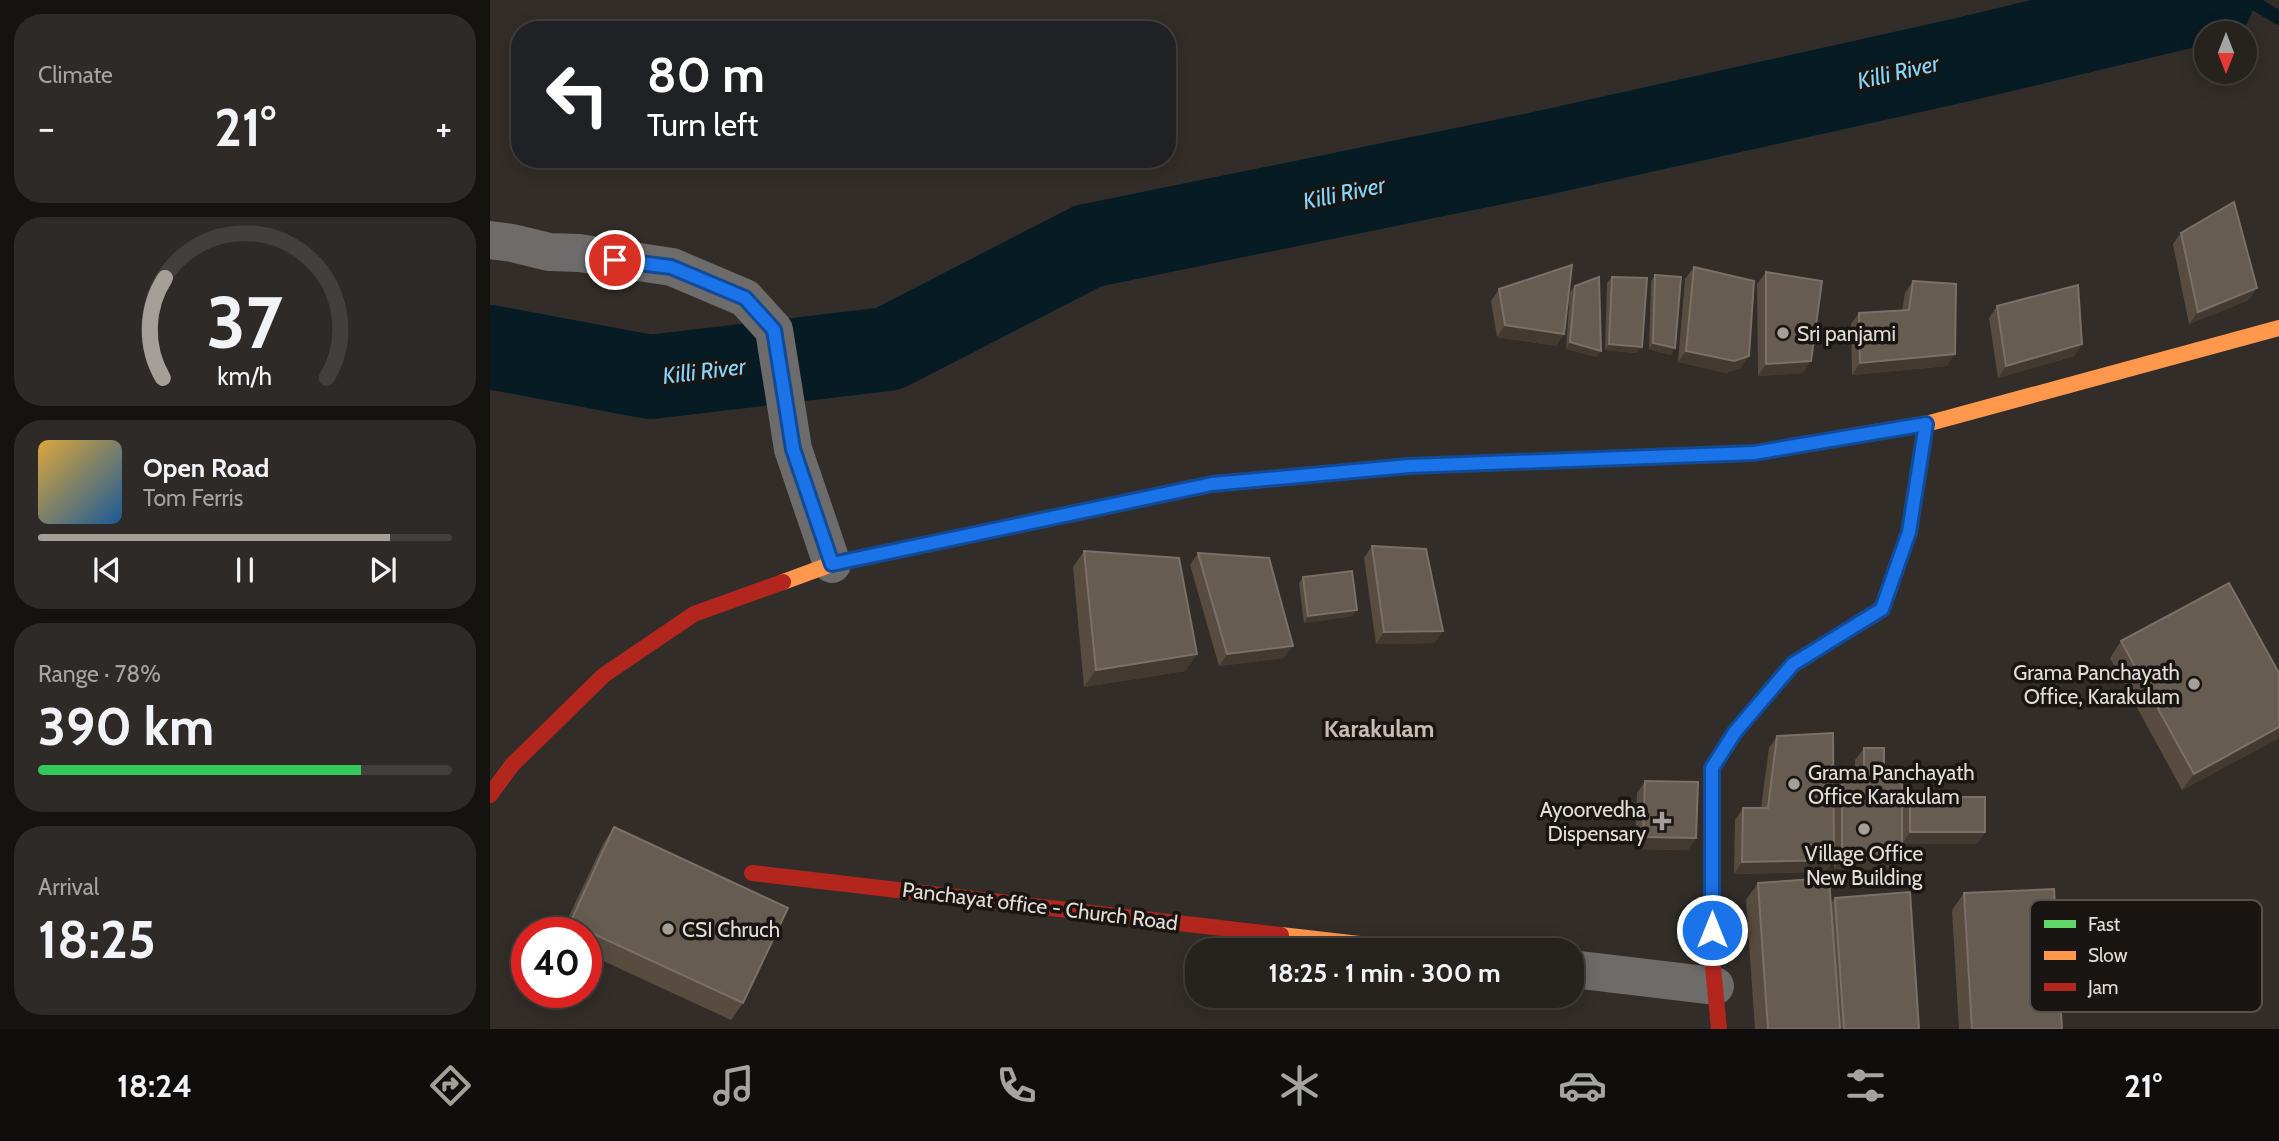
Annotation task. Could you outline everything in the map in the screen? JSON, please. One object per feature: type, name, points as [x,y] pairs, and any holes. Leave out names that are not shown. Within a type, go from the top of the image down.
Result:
[{"type":"main road","points":[[490,795],[512,765],[604,675],[694,614],[832,564],[1212,484],[1409,466],[1754,453],[1926,424],[2279,328]]},
{"type":"main road","points":[[1719,1029],[1712,957],[1712,768],[1735,732],[1793,664],[1882,609],[1909,532],[1926,424]]},
{"type":"main road","name":"Panchayat office - Church Road","points":[[752,873],[1309,938]]},
{"type":"street","points":[[490,240],[549,252],[579,253],[671,267],[745,298],[774,330],[793,449],[832,564]]},
{"type":"street","points":[[1584,970],[1715,986]]},
{"type":"building","points":[[2234,202],[2257,288],[2198,312],[2181,233]]},
{"type":"building","points":[[1572,265],[1564,334],[1505,325],[1499,289]]},
{"type":"building","points":[[1694,267],[1754,281],[1749,356],[1734,361],[1686,351]]},
{"type":"building","name":"Sri panjami","points":[[1766,272],[1822,281],[1811,361],[1766,364]]},
{"type":"building","points":[[1655,275],[1681,277],[1675,348],[1653,343]]},
{"type":"building","points":[[1599,277],[1601,351],[1570,342],[1575,286]]},
{"type":"building","points":[[1612,277],[1647,278],[1642,347],[1609,344]]},
{"type":"building","points":[[1913,281],[1956,284],[1955,354],[1860,363],[1859,313],[1909,310]]},
{"type":"building","points":[[2078,285],[2082,344],[2006,366],[1997,306]]},
{"type":"building","points":[[1372,546],[1426,549],[1443,631],[1384,632]]},
{"type":"building","points":[[1084,551],[1179,558],[1197,654],[1096,670]]},
{"type":"building","points":[[1198,553],[1269,558],[1293,646],[1227,654]]},
{"type":"building","points":[[1352,571],[1357,610],[1308,616],[1303,577]]},
{"type":"building","name":"Grama Panchayath Office, Karakulam","points":[[2229,583],[2279,673],[2279,727],[2194,774],[2121,641]]},
{"type":"building","name":"Grama Panchayath Office Karakulam","points":[[1833,733],[1834,860],[1742,862],[1743,808],[1768,808],[1777,736]]},
{"type":"building","name":"Village Office New Building","points":[[1864,748],[1884,748],[1884,777],[1902,777],[1902,858],[1842,857],[1842,774],[1864,774]]},
{"type":"building","name":"Ayoorvedha Dispensary","points":[[1645,781],[1698,782],[1696,838],[1643,837]]},
{"type":"building","points":[[1910,797],[1985,797],[1985,832],[1910,832]]},
{"type":"building","name":"CSI Chruch","points":[[614,827],[788,908],[743,1003],[602,938],[602,917],[573,917]]},
{"type":"building","points":[[1829,878],[1840,1029],[1768,1029],[1758,883]]},
{"type":"building","points":[[2054,889],[2055,900],[2030,900],[2030,1012],[2061,1012],[2062,1029],[1972,1029],[1964,893]]},
{"type":"building","points":[[1910,892],[1919,1029],[1844,1029],[1835,898]]},
{"type":"waterway","name":"Killi River","points":[[490,347],[650,377],[888,349],[1088,246],[1538,154],[1961,60],[2212,0]]},
{"type":"waterway","points":[[2249,0],[2279,18]]},
{"type":"traffic: fast","points":[[1909,532],[1926,424]]},
{"type":"traffic: slow","points":[[1870,433],[1926,424],[2279,328]]},
{"type":"traffic: slow","points":[[783,582],[832,564],[1212,484],[1261,480]]},
{"type":"traffic: slow","points":[[1281,935],[1307,938]]},
{"type":"traffic: jam","points":[[1261,480],[1409,466],[1754,453],[1870,433]]},
{"type":"traffic: jam","points":[[1719,1029],[1712,957],[1712,768],[1735,732],[1793,664],[1882,609],[1909,532]]},
{"type":"traffic: jam","points":[[490,795],[512,765],[604,675],[694,614],[783,582]]},
{"type":"traffic: jam","points":[[752,873],[1281,935]]},
{"type":"place","name":"Sri panjami","points":[[1783,333]]},
{"type":"place","name":"Grama Panchayath Office, Karakulam","points":[[2194,684]]},
{"type":"place","name":"Grama Panchayath Office Karakulam","points":[[1794,784]]},
{"type":"place","name":"Ayoorvedha Dispensary","points":[[1662,821]]},
{"type":"place","name":"Village Office New Building","points":[[1864,829]]},
{"type":"place","name":"CSI Chruch","points":[[668,929]]},
{"type":"district","name":"Karakulam","points":[[1379,728]]},
{"type":"route","points":[[615,260],[671,267],[745,298],[774,330],[793,449],[832,564],[1212,484],[1409,466],[1754,453],[1926,424],[1909,532],[1882,609],[1793,664],[1735,732],[1712,768],[1712,930]]}]
